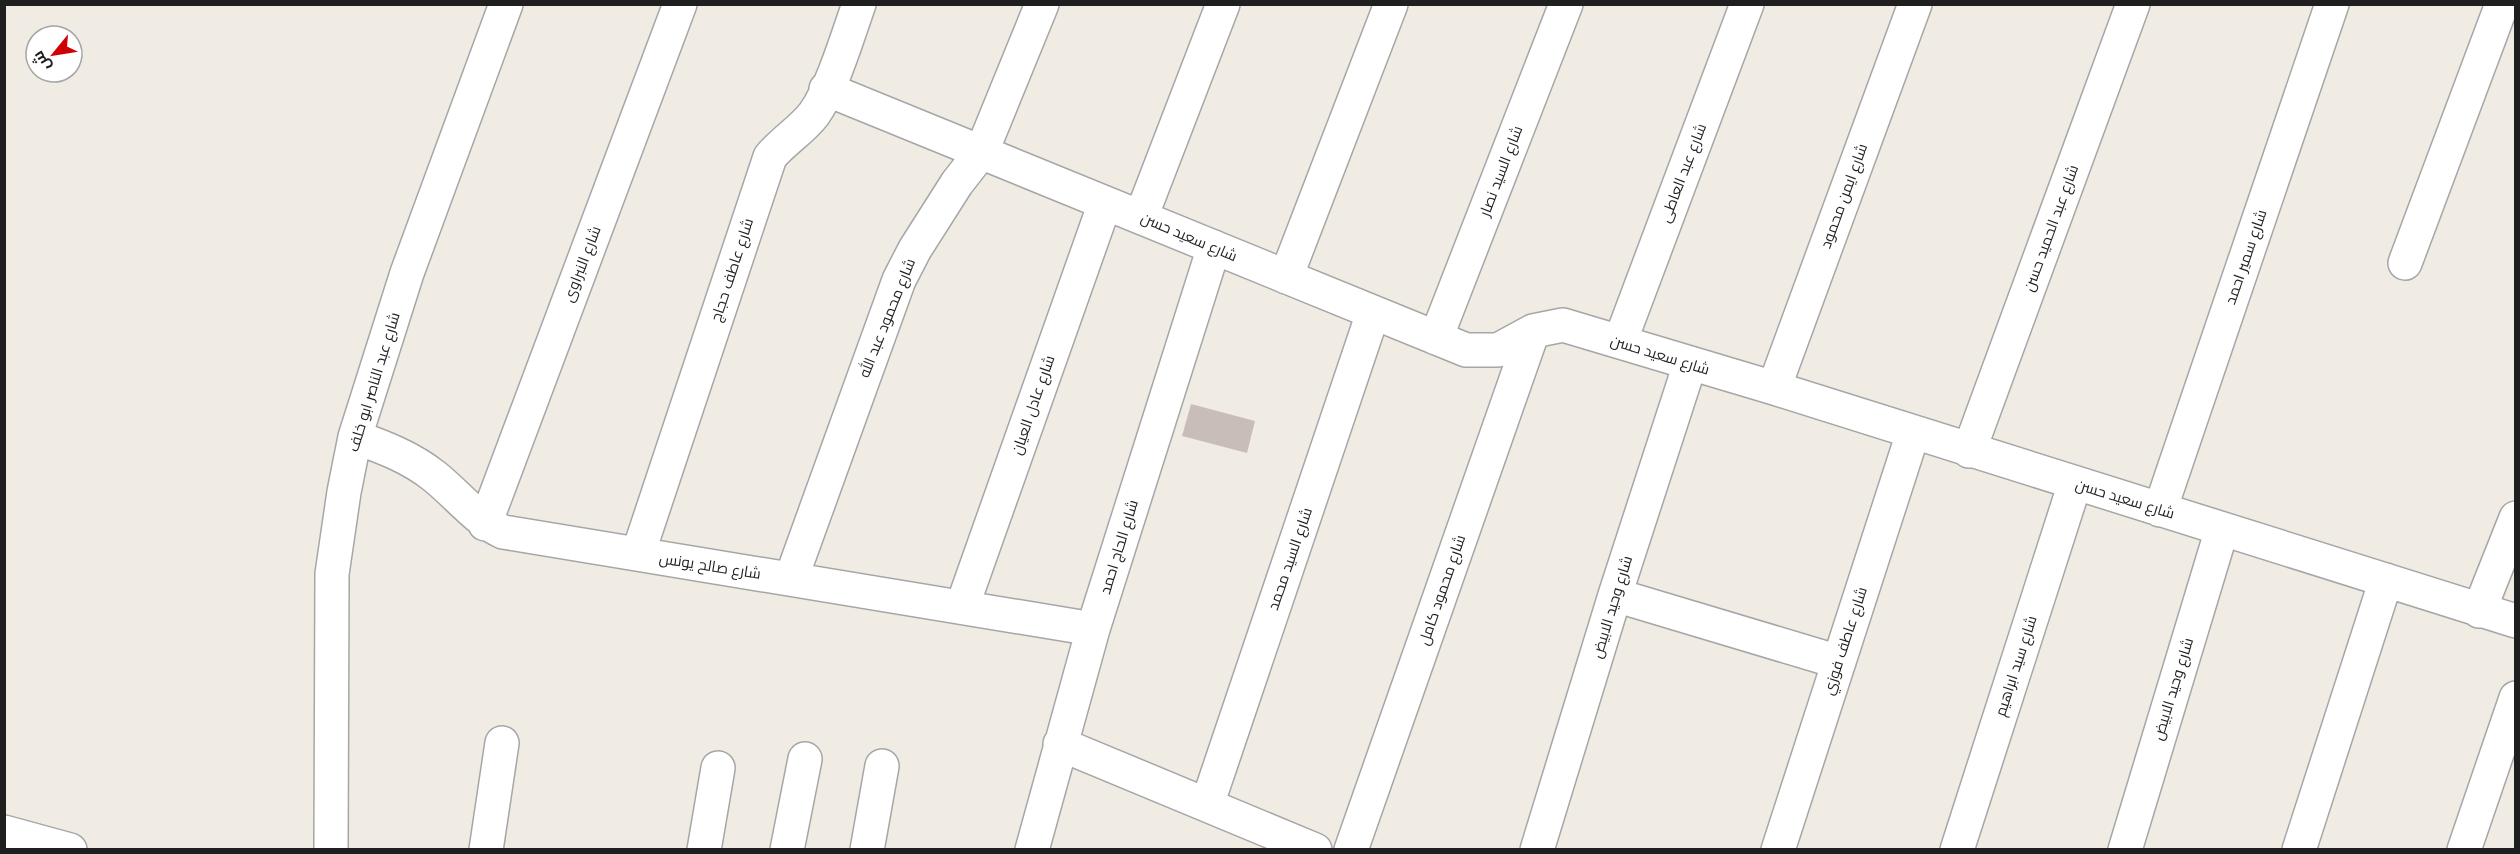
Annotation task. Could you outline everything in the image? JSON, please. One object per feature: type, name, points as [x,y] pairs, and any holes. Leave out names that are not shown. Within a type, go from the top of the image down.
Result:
[{"type":"street","name":"شارع عبد الناصر ابو خلف","points":[[331,849],[332,574],[355,436],[407,273],[506,4]]},
{"type":"street","name":"شارع النبراوى","points":[[485,524],[680,4]]},
{"type":"street","name":"شارع عاطف حجاج","points":[[638,554],[770,157],[813,114],[826,89],[859,4]]},
{"type":"street","name":"شارع محمود عبد الله","points":[[791,579],[899,280],[915,249],[957,183],[982,151],[1042,4]]},
{"type":"street","points":[[1140,217],[1223,4]]},
{"type":"street","points":[[1286,277],[1391,4]]},
{"type":"street","name":"شارع السيد نصار","points":[[1436,338],[1566,4]]},
{"type":"street","name":"شارع عبد العاطى","points":[[1620,342],[1747,4]]},
{"type":"street","name":"شارع ايمن محمود","points":[[1774,388],[1915,4]]},
{"type":"street","name":"شارع عبد الحميد حسن","points":[[1969,451],[2133,4]]},
{"type":"street","name":"شارع سمير احمد","points":[[2160,510],[2332,4]]},
{"type":"street","points":[[2405,263],[2502,4]]},
{"type":"street","name":"شارع سعيد حسن","points":[[826,89],[1466,351],[1498,350],[1533,331],[1563,325],[1774,388],[2516,621]]},
{"type":"street","name":"شارع عادل العيان","points":[[962,608],[1105,202]]},
{"type":"street","name":"شارع الحاج احمد","points":[[1032,849],[1093,630],[1214,248]]},
{"type":"street","name":"شارع السيد محمد","points":[[1207,805],[1373,313]]},
{"type":"street","name":"شارع محمود كامل","points":[[1351,849],[1533,331]]},
{"type":"street","name":"شارع وحيد الابيض","points":[[1537,849],[1615,594],[1690,364]]},
{"type":"street","name":"شارع عاطف فوزي","points":[[1778,849],[1913,433]]},
{"type":"street","name":"شارع صالح يونس","points":[[355,436],[398,452],[434,476],[485,524],[503,532],[1093,630]]},
{"type":"street","name":"شارع سيد ابراهيم","points":[[1957,849],[2075,483]]},
{"type":"street","points":[[2479,611],[2516,518]]},
{"type":"street","name":"شارع وحيد الابيض","points":[[2125,849],[2222,529]]},
{"type":"street","points":[[2299,849],[2386,580]]},
{"type":"street","points":[[1615,594],[1839,662]]},
{"type":"street","points":[[2464,849],[2516,698]]},
{"type":"street","points":[[486,849],[502,743]]},
{"type":"street","points":[[1060,744],[1315,849]]},
{"type":"street","points":[[787,849],[805,759]]},
{"type":"street","points":[[867,849],[882,766]]},
{"type":"street","points":[[704,849],[718,768]]},
{"type":"street","points":[[4,832],[70,849]]},
{"type":"building","points":[[1191,404],[1255,421],[1247,453],[1182,436]]}]
